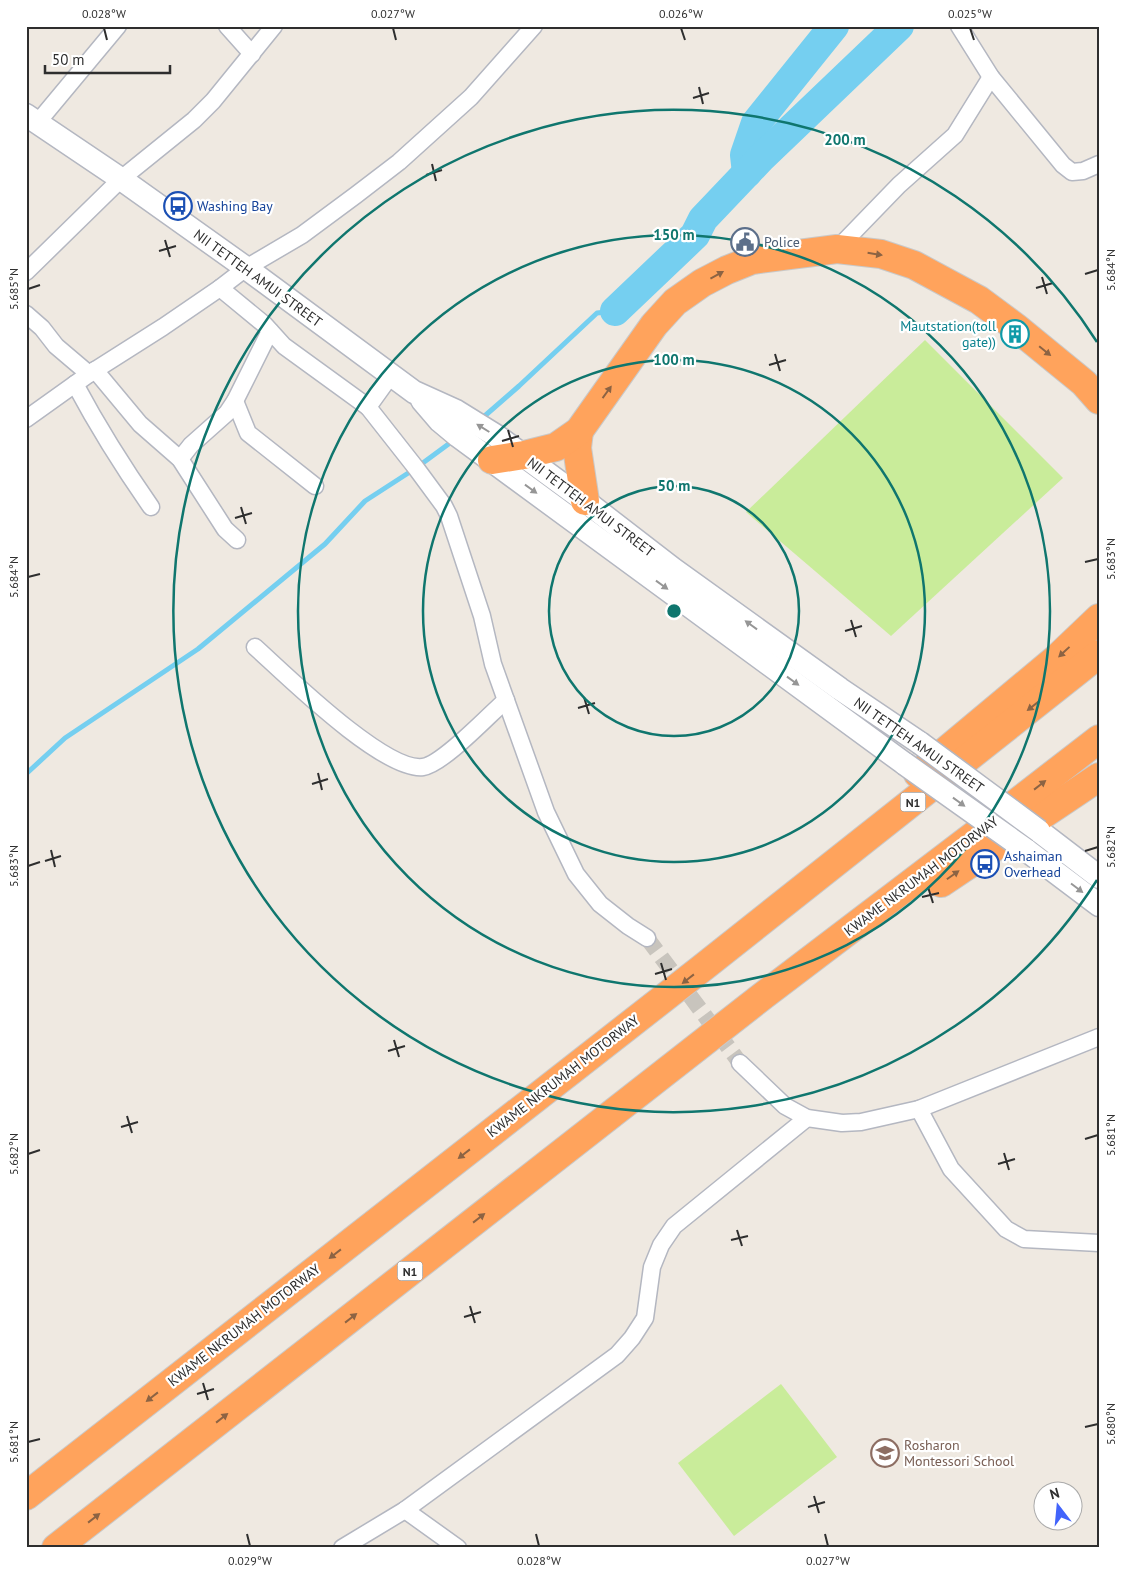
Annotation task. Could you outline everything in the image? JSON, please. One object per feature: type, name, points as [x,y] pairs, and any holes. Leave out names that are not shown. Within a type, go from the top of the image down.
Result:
[{"type":"highway","points":[[492,460],[556,447],[579,431],[654,325],[675,302],[702,283],[752,260],[837,249],[881,254],[914,265],[979,300],[1084,383],[1099,400]]},
{"type":"highway","points":[[579,431],[577,448],[585,500]]},
{"type":"highway","points":[[727,949],[781,888],[1057,658],[1099,618]]},
{"type":"highway","name":"KWAME NKRUMAH MOTORWAY","points":[[26,1496],[727,949],[1099,654]]},
{"type":"highway","name":"KWAME NKRUMAH MOTORWAY","points":[[56,1548],[764,994],[1099,739]]},
{"type":"highway","points":[[764,994],[827,961],[1099,777]]},
{"type":"main road","name":"NII TETTEH AMUI STREET","points":[[32,119],[122,179],[414,392],[477,424],[524,455],[673,569],[840,689],[920,743],[1099,878]]},
{"type":"main road","points":[[414,392],[440,421],[458,436],[1099,905]]},
{"type":"street","points":[[32,119],[118,26]]},
{"type":"street","points":[[228,26],[252,54]]},
{"type":"street","points":[[26,272],[122,179],[194,120],[213,101],[274,26]]},
{"type":"street","points":[[26,419],[74,384],[120,356],[220,288],[246,268],[302,235],[399,162],[471,97],[534,26]]},
{"type":"street","points":[[959,26],[991,77],[1062,165],[1072,172],[1083,171],[1099,164]]},
{"type":"street","points":[[837,249],[892,192],[955,135],[991,77]]},
{"type":"street","points":[[220,288],[293,353],[368,407],[416,468],[446,511],[482,616],[493,664],[546,812],[576,874],[600,904],[647,938]]},
{"type":"street","points":[[26,314],[42,328],[56,346],[92,372],[140,424],[180,459],[225,529],[237,540]]},
{"type":"street","points":[[180,459],[191,445],[227,413],[270,331]]},
{"type":"street","points":[[368,407],[391,375]]},
{"type":"street","points":[[74,384],[98,429],[151,508]]},
{"type":"street","points":[[235,400],[248,433],[315,486]]},
{"type":"street","points":[[255,647],[320,707],[389,758],[406,765],[424,767],[438,760],[506,700]]},
{"type":"street","points":[[740,1063],[785,1106],[807,1118],[842,1123],[862,1122],[919,1109],[1099,1036]]},
{"type":"street","points":[[919,1109],[951,1170],[1010,1232],[1024,1240],[1099,1244]]},
{"type":"street","points":[[342,1548],[405,1510],[617,1355],[632,1338],[645,1318],[652,1267],[662,1245],[674,1226],[807,1118]]},
{"type":"street","points":[[405,1510],[458,1548]]},
{"type":"green space","points":[[925,340],[1063,478],[891,636],[746,512]]},
{"type":"green space","points":[[781,1384],[837,1457],[734,1536],[678,1463]]},
{"type":"waterway","points":[[747,173],[745,155],[756,123],[834,26]]},
{"type":"waterway","points":[[615,311],[695,235],[703,219],[761,158],[899,26]]},
{"type":"waterway","points":[[480,420],[597,313],[615,311]]},
{"type":"waterway","points":[[26,774],[65,738],[198,649],[325,544],[365,501],[416,468],[454,440]]},
{"type":"tunnel","points":[[647,938],[740,1063]]},
{"type":"place","name":"Washing Bay","points":[[178,206]]},
{"type":"place","name":"Police","points":[[745,242]]},
{"type":"place","name":"Mautstation(toll gate))","points":[[1015,334]]},
{"type":"place","name":"Ashaiman Overhead","points":[[985,864]]},
{"type":"place","name":"Rosharon Montessori School","points":[[885,1453]]}]
